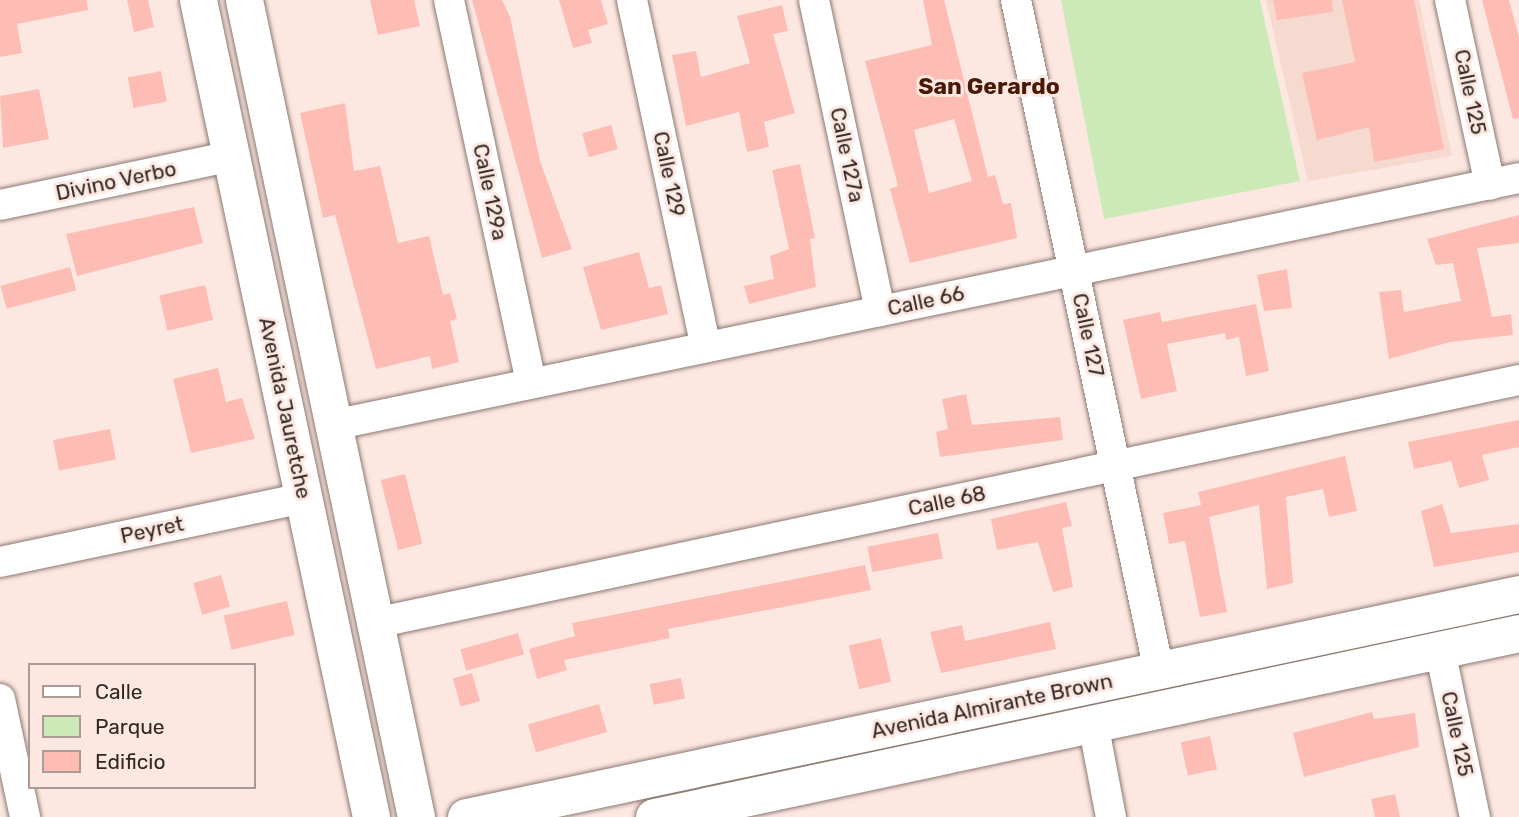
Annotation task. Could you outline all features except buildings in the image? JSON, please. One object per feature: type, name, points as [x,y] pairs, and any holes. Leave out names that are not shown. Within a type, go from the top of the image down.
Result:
[{"type":"main road","name":"Avenida Jauretche","points":[[198,0],[371,817]]},
{"type":"main road","name":"Avenida Jauretche","points":[[244,0],[416,817]]},
{"type":"main road","name":"Avenida Almirante Brown","points":[[466,817],[1519,594]]},
{"type":"main road","name":"Avenida Almirante Brown","points":[[653,817],[765,805],[1093,723],[1519,633]]},
{"type":"street","name":"Calle 129a","points":[[449,0],[531,383]]},
{"type":"street","name":"Calle 129","points":[[632,0],[706,347]]},
{"type":"street","name":"Calle 127a","points":[[814,0],[880,311]]},
{"type":"street","name":"Calle 127","points":[[1016,0],[1159,671]]},
{"type":"street","name":"Calle 125","points":[[1450,0],[1490,185]]},
{"type":"street","name":"Divino Verbo","points":[[0,205],[232,156]]},
{"type":"street","name":"Calle 66","points":[[333,425],[1519,178]]},
{"type":"street","name":"Calle 68","points":[[375,623],[1519,380]]},
{"type":"street","name":"Peyret","points":[[0,562],[304,498]]},
{"type":"street","name":"Calle 125","points":[[1440,650],[1475,817]]},
{"type":"street","points":[[0,699],[25,817]]},
{"type":"street","points":[[1093,723],[1111,817]]},
{"type":"shaded area","points":[[1266,0],[1419,0],[1452,156],[1308,181]]},
{"type":"green space","points":[[1061,0],[1260,0],[1300,181],[1104,219]]},
{"type":"district","name":"San Gerardo","points":[[989,86]]}]
